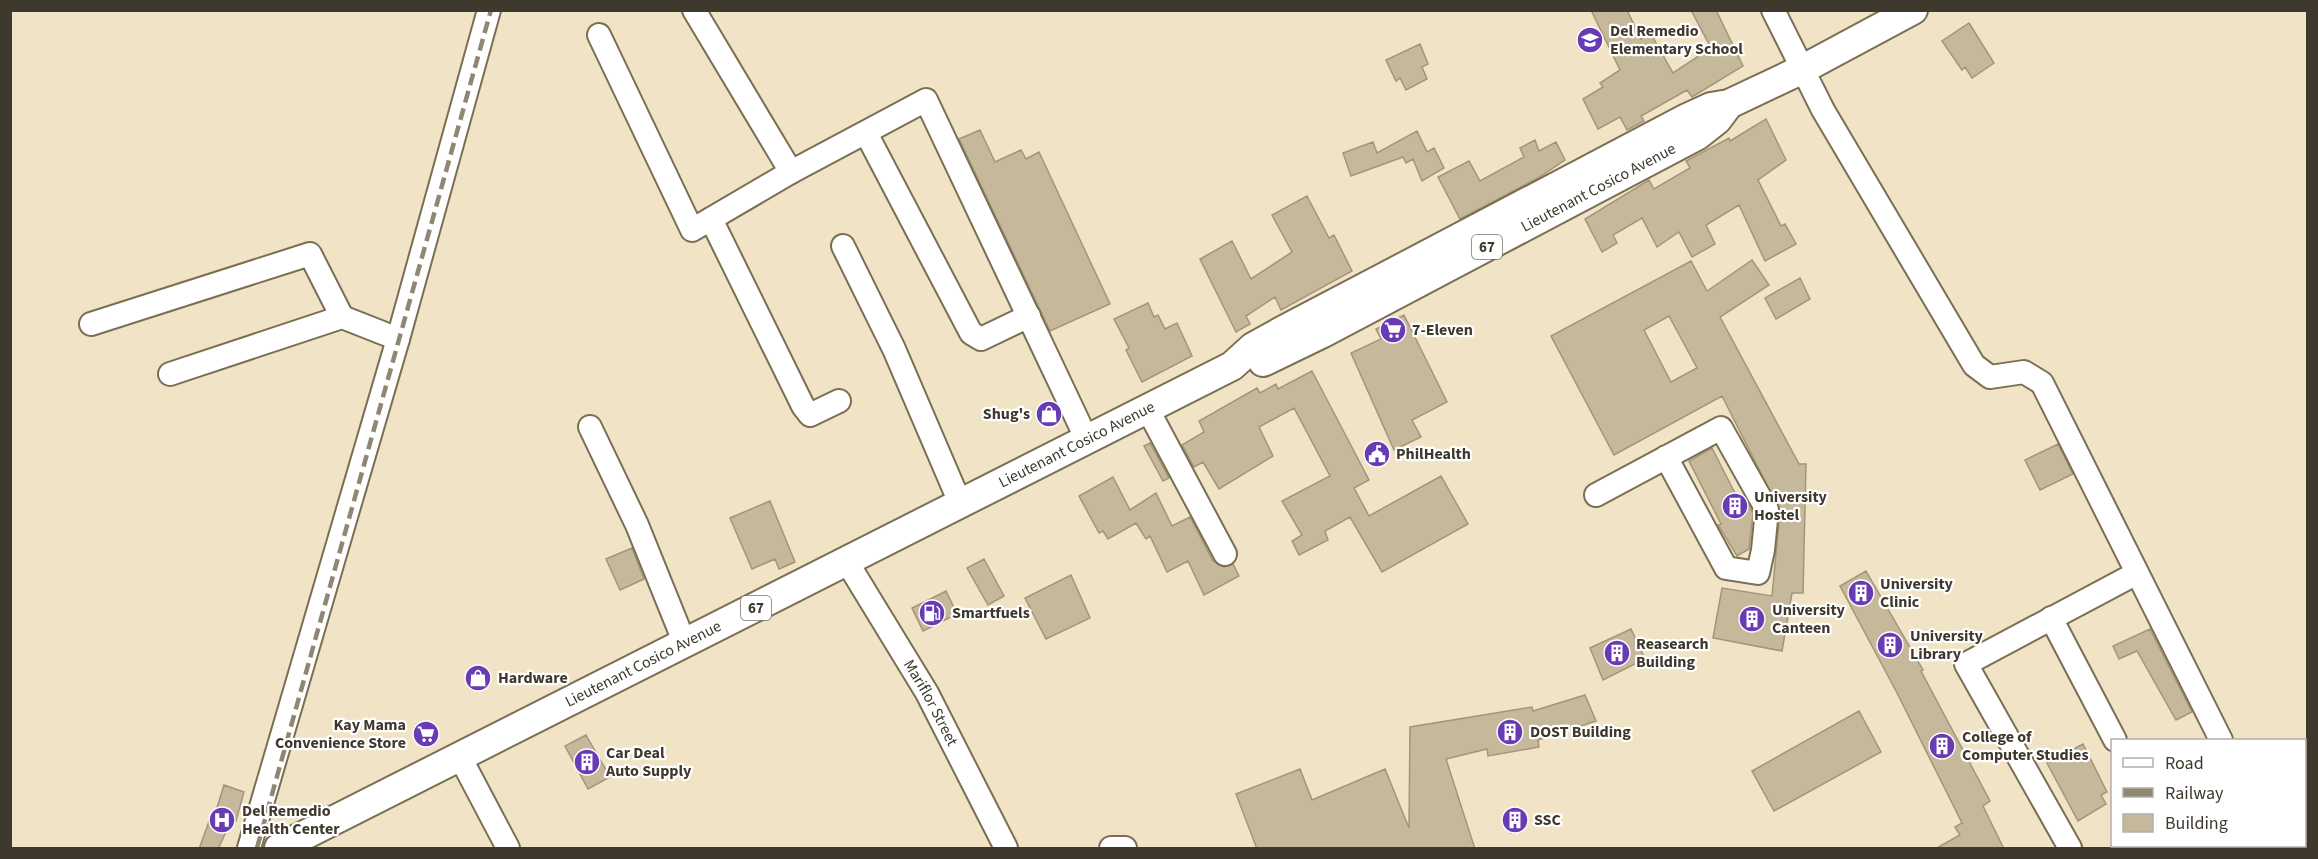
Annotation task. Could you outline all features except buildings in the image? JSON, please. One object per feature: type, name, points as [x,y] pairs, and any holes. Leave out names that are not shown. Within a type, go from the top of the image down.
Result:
[{"type":"main road","name":"Lieutenant Cosico Avenue","points":[[279,849],[1147,408],[1232,366],[1262,363],[1498,242],[1698,135],[1717,120],[1730,104],[1803,69],[1913,10]]},
{"type":"street","points":[[249,849],[398,339],[489,10]]},
{"type":"street","points":[[694,10],[791,172]]},
{"type":"street","points":[[1773,10],[1823,110],[1974,365],[1990,377],[2024,372],[2042,382],[2220,739]]},
{"type":"street","points":[[599,35],[692,230],[791,172],[926,100],[1087,440]]},
{"type":"street","points":[[866,133],[971,333],[981,339],[1029,316]]},
{"type":"street","points":[[711,219],[803,406],[810,415],[839,400]]},
{"type":"street","points":[[843,246],[913,392],[960,503]]},
{"type":"street","points":[[92,324],[310,254],[342,317]]},
{"type":"street","points":[[170,374],[342,317],[398,339]]},
{"type":"street","points":[[1147,408],[1226,554]]},
{"type":"street","points":[[590,427],[636,525],[685,644]]},
{"type":"street","points":[[1596,495],[1666,457],[1721,428],[1767,510],[1758,573],[1726,568],[1666,457]]},
{"type":"street","name":"Mariflor Street","points":[[847,562],[927,693],[1006,849]]},
{"type":"street","points":[[2070,849],[1966,664],[2137,573]]},
{"type":"street","points":[[2051,618],[2114,739]]},
{"type":"street","points":[[460,757],[508,849]]},
{"type":"street","points":[[1111,849],[1125,849]]},
{"type":"railway","points":[[257,848],[491,10]]},
{"type":"place","name":"Del Remedio Elementary School","points":[[1590,40]]},
{"type":"place","name":"7-Eleven","points":[[1393,330]]},
{"type":"place","name":"Shug's","points":[[1049,414]]},
{"type":"place","name":"PhilHealth","points":[[1377,454]]},
{"type":"place","name":"University Hostel","points":[[1735,506]]},
{"type":"place","name":"University Clinic","points":[[1861,593]]},
{"type":"place","name":"Smartfuels","points":[[932,613]]},
{"type":"place","name":"University Canteen","points":[[1752,619]]},
{"type":"place","name":"University Library","points":[[1890,645]]},
{"type":"place","name":"Reasearch Building","points":[[1617,653]]},
{"type":"place","name":"Hardware","points":[[478,678]]},
{"type":"place","name":"DOST Building","points":[[1510,732]]},
{"type":"place","name":"Kay Mama Convenience Store","points":[[426,734]]},
{"type":"place","name":"College of Computer Studies","points":[[1942,746]]},
{"type":"place","name":"Car Deal Auto Supply","points":[[587,762]]},
{"type":"place","name":"Del Remedio Health Center","points":[[222,820]]},
{"type":"place","name":"SSC","points":[[1515,820]]}]
